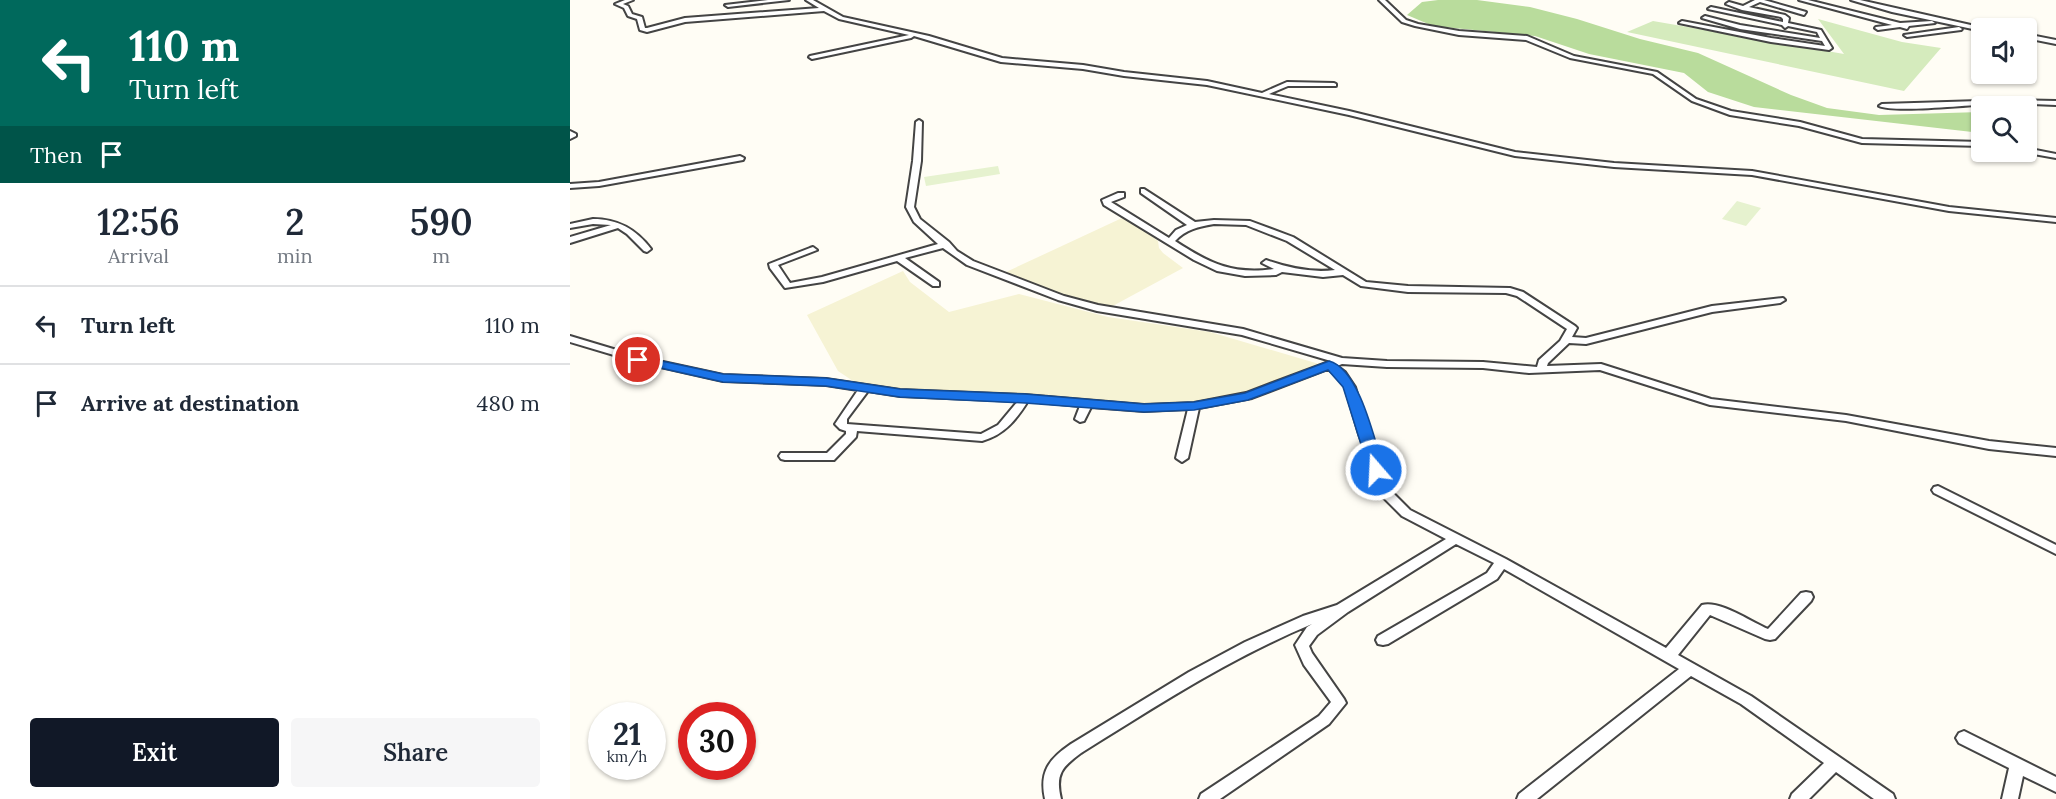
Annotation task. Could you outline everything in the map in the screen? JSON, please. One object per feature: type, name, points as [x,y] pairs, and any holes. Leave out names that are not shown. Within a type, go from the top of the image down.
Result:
[{"type":"street","points":[[630,0],[618,4],[626,7],[630,15],[640,18],[642,29],[647,30],[685,20],[825,9]]},
{"type":"street","points":[[728,5],[786,0]]},
{"type":"street","points":[[809,0],[845,20],[915,35],[1011,62],[1180,78],[1394,123],[1479,147],[1515,154],[1614,165],[1752,173],[1955,210],[2056,220]]},
{"type":"street","points":[[1382,0],[1404,21],[1417,25],[1459,33],[1527,38],[1572,57],[1655,73],[1694,100],[1722,111],[1806,125],[1862,141],[1971,144]]},
{"type":"street","points":[[1707,29],[1715,21],[1760,0],[1806,11],[1819,4],[1839,0]]},
{"type":"street","points":[[1802,0],[1879,19],[1917,32]]},
{"type":"street","points":[[1854,0],[1971,27]]},
{"type":"street","points":[[1729,4],[1786,18],[1785,26]]},
{"type":"street","points":[[1831,14],[1839,9],[1868,4]]},
{"type":"street","points":[[1773,14],[1787,7]]},
{"type":"street","points":[[1682,23],[1801,46],[1829,48],[1819,31],[1785,26],[1711,9]]},
{"type":"street","points":[[1856,14],[1887,9]]},
{"type":"street","points":[[1738,34],[1740,27],[1764,12]]},
{"type":"street","points":[[1879,19],[1900,15],[1923,17]]},
{"type":"street","points":[[1850,20],[1869,17]]},
{"type":"street","points":[[1705,18],[1740,27],[1824,40]]},
{"type":"street","points":[[1878,28],[1944,22]]},
{"type":"street","points":[[1771,40],[1770,25],[1772,23]]},
{"type":"street","points":[[1794,27],[1801,46]]},
{"type":"street","points":[[1907,35],[1971,27]]},
{"type":"street","points":[[812,57],[915,35]]},
{"type":"street","points":[[2037,38],[2056,42]]},
{"type":"street","points":[[1262,95],[1287,84],[1334,85]]},
{"type":"street","points":[[1882,106],[2001,101],[2056,103]]},
{"type":"street","points":[[919,122],[917,161],[910,207],[917,220],[954,253],[969,263],[1061,298],[1096,308],[1243,332],[1335,363],[1451,363],[1541,370],[1579,366],[1601,367],[1710,402],[1846,418],[2010,448],[2056,452]]},
{"type":"street","points":[[2037,152],[2056,156]]},
{"type":"street","points":[[570,186],[599,184],[740,158]]},
{"type":"street","points":[[1144,191],[1193,225]]},
{"type":"street","points":[[1121,195],[1107,200],[1107,203],[1217,270],[1230,270],[1242,275],[1276,272],[1280,268]]},
{"type":"street","points":[[570,226],[599,220],[618,226],[639,239],[647,249]]},
{"type":"street","points":[[1170,242],[1179,232],[1193,225],[1233,222],[1262,226],[1306,248],[1364,284],[1386,287],[1493,288],[1515,292],[1568,323],[1572,328],[1565,340],[1543,362],[1541,370]]},
{"type":"street","points":[[570,240],[618,226]]},
{"type":"street","points":[[813,250],[773,264],[788,286],[813,282],[946,244]]},
{"type":"street","points":[[899,258],[936,284]]},
{"type":"street","points":[[1266,262],[1280,268],[1323,274],[1344,272]]},
{"type":"street","points":[[1565,340],[1586,341],[1712,309],[1780,300]]},
{"type":"street","points":[[570,339],[638,360],[723,378],[826,382],[900,393],[1144,408],[1194,406],[1248,396],[1335,363]]},
{"type":"street","points":[[1335,363],[1350,387],[1364,435],[1386,493],[1396,504],[1419,521],[1503,562],[1746,700],[1887,799]]},
{"type":"street","points":[[1345,380],[1361,363]]},
{"type":"street","points":[[866,387],[840,424],[851,429],[982,438],[994,435],[1005,425],[1025,399]]},
{"type":"street","points":[[1080,419],[1087,404]]},
{"type":"street","points":[[1182,458],[1194,406]]},
{"type":"street","points":[[785,456],[830,457],[852,435],[851,429]]},
{"type":"street","points":[[1938,490],[2056,550]]},
{"type":"street","points":[[1207,799],[1324,720],[1339,703],[1329,685],[1306,659],[1302,645],[1312,632],[1343,608],[1456,538]]},
{"type":"street","points":[[1383,640],[1492,576],[1503,562]]},
{"type":"street","points":[[1669,655],[1707,609],[1717,610],[1755,631],[1770,635],[1806,597]]},
{"type":"street","points":[[1053,799],[1049,786],[1051,774],[1057,764],[1073,752],[1275,632],[1343,608]]},
{"type":"street","points":[[1526,799],[1691,668]]},
{"type":"street","points":[[1964,738],[2056,785]]},
{"type":"street","points":[[1798,799],[1835,763]]},
{"type":"street","points":[[2010,799],[2017,765]]},
{"type":"shaded area","points":[[1122,218],[1152,236],[1158,241],[1163,253],[1183,268],[1109,308],[1066,297],[1006,272]]},
{"type":"shaded area","points":[[903,271],[910,282],[949,312],[1019,294],[1108,317],[1210,332],[1319,364],[1267,385],[1212,402],[1161,405],[1005,394],[901,391],[856,383],[838,371],[807,315]]},
{"type":"green space","points":[[1477,0],[1530,7],[1640,39],[1698,53],[1791,95],[1827,108],[1879,115],[1971,112],[1971,132],[1754,107],[1708,92],[1684,73],[1589,54],[1535,36],[1433,26],[1407,15],[1422,2]]},
{"type":"green space","points":[[1818,19],[1902,42],[1941,48],[1904,91],[1627,32],[1653,21],[1844,54]]},
{"type":"green space","points":[[998,166],[1000,174],[926,186],[924,177]]},
{"type":"green space","points":[[1737,201],[1761,208],[1746,226],[1722,219]]},
{"type":"route","points":[[638,360],[723,378],[826,382],[900,393],[1144,408],[1194,406],[1248,396],[1329,365],[1341,374],[1350,387],[1376,470]]}]
